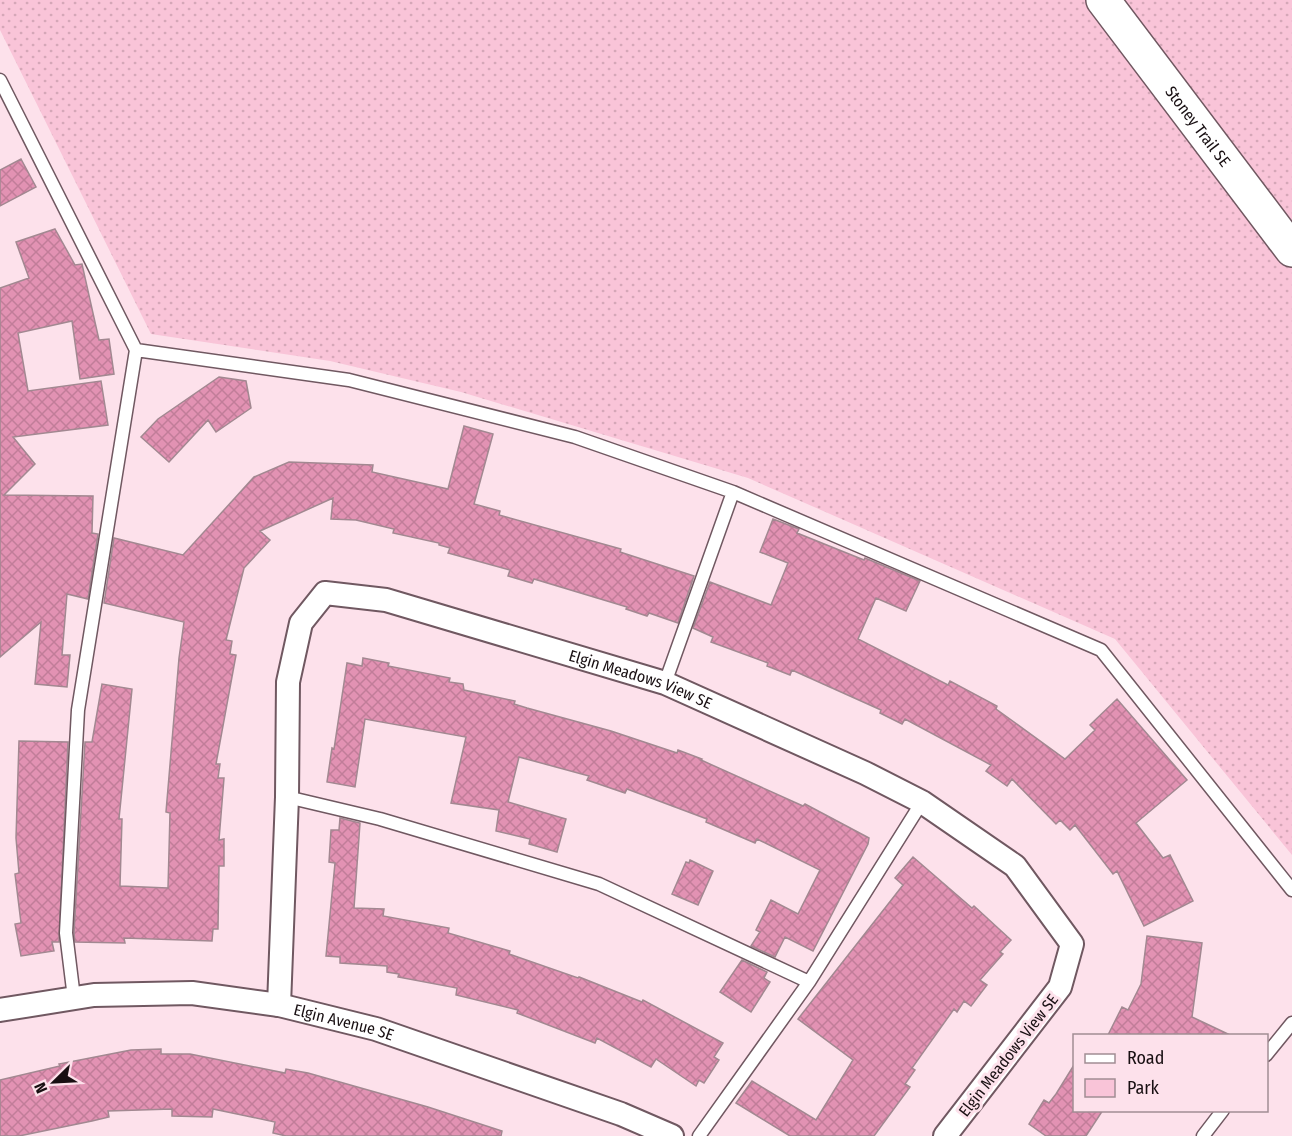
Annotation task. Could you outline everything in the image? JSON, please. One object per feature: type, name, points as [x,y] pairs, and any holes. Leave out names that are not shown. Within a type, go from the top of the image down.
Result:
[{"type":"highway","name":"Stoney Trail SE","points":[[1104,0],[1292,250]]},
{"type":"street","name":"Elgin Meadows View SE","points":[[279,1005],[287,796],[288,682],[300,623],[325,593],[386,600],[665,683],[865,773],[922,802],[1015,866],[1072,944],[1060,987],[945,1136]]},
{"type":"street","name":"Elgin Avenue SE","points":[[0,1010],[94,995],[192,993],[279,1005],[376,1029],[621,1114],[672,1136]]},
{"type":"lane","points":[[0,80],[136,350],[78,710],[66,933],[74,998]]},
{"type":"lane","points":[[136,350],[350,380],[575,437],[733,492],[1101,651],[1292,890]]},
{"type":"lane","points":[[665,683],[733,492]]},
{"type":"lane","points":[[287,796],[380,819],[599,884],[810,982]]},
{"type":"lane","points":[[699,1136],[810,982],[922,802]]},
{"type":"lane","points":[[1268,1053],[1292,1023]]},
{"type":"lane","points":[[1203,1136],[1221,1112]]},
{"type":"green space","points":[[0,0],[1292,0],[1292,855],[1115,639],[748,478],[461,392],[330,361],[151,334],[0,30]]},
{"type":"building","points":[[21,159],[36,187],[0,206],[0,170]]},
{"type":"building","points":[[55,229],[75,265],[82,264],[99,340],[109,339],[114,374],[80,379],[72,321],[18,333],[28,391],[101,381],[108,425],[13,437],[35,464],[4,495],[93,496],[92,533],[98,534],[88,599],[67,594],[62,655],[70,655],[67,687],[35,684],[41,622],[0,657],[0,288],[29,278],[16,242]]},
{"type":"building","points":[[219,377],[246,381],[251,408],[216,432],[208,420],[169,462],[141,437],[158,419]]},
{"type":"building","points":[[464,426],[493,434],[474,504],[500,511],[499,515],[621,549],[620,552],[694,576],[678,623],[649,613],[647,616],[626,609],[627,607],[534,579],[532,583],[508,576],[510,570],[448,553],[450,548],[439,545],[439,543],[393,533],[394,529],[356,520],[331,519],[333,498],[260,531],[270,540],[244,568],[226,640],[232,641],[230,654],[236,655],[216,764],[220,764],[218,778],[224,778],[219,840],[224,839],[224,866],[219,866],[218,929],[213,929],[212,941],[124,938],[125,943],[75,942],[85,742],[92,742],[102,684],[132,689],[119,819],[122,819],[120,886],[168,888],[170,813],[166,812],[184,622],[104,603],[114,538],[183,555],[254,477],[289,462],[373,465],[372,472],[448,489]]},
{"type":"building","points":[[773,519],[799,529],[797,533],[920,581],[906,611],[876,598],[858,639],[948,685],[950,681],[997,706],[996,709],[1065,759],[1095,730],[1090,725],[1117,699],[1187,780],[1136,823],[1163,858],[1170,855],[1193,901],[1144,926],[1117,871],[1113,874],[1075,825],[1070,830],[1060,820],[1056,824],[1012,779],[1007,786],[986,771],[991,765],[905,719],[902,724],[880,713],[881,710],[792,670],[790,675],[767,666],[768,663],[711,642],[713,637],[693,628],[710,582],[771,605],[788,563],[760,552]]},
{"type":"building","points":[[363,658],[389,663],[388,666],[450,678],[449,682],[463,684],[464,690],[515,701],[514,704],[527,708],[611,731],[677,753],[678,750],[803,806],[805,804],[869,838],[868,844],[813,951],[785,937],[775,957],[751,946],[760,932],[756,930],[771,900],[798,914],[820,870],[757,839],[755,843],[706,822],[707,819],[627,789],[625,793],[587,780],[589,776],[519,757],[508,802],[566,819],[557,852],[529,844],[530,839],[496,831],[499,810],[451,803],[466,737],[365,719],[355,787],[327,782],[347,663],[362,666]]},
{"type":"building","points":[[19,741],[68,742],[59,942],[52,942],[54,951],[21,956],[15,924],[21,923],[15,874],[19,873],[16,838]]},
{"type":"building","points":[[340,818],[360,823],[354,908],[384,909],[383,916],[449,928],[448,933],[510,951],[509,954],[579,977],[642,1002],[643,1000],[723,1043],[714,1057],[719,1060],[704,1083],[699,1080],[696,1086],[656,1059],[651,1067],[597,1038],[595,1043],[517,1013],[518,1010],[456,995],[457,988],[398,977],[399,974],[387,972],[387,966],[340,963],[340,957],[326,956],[335,863],[329,862],[331,830],[339,830]]},
{"type":"building","points":[[913,857],[972,908],[974,906],[1011,940],[1000,952],[1003,954],[980,980],[987,985],[971,1006],[964,1001],[957,1012],[954,1009],[912,1068],[915,1070],[905,1084],[910,1087],[874,1136],[790,1136],[736,1103],[752,1081],[816,1120],[853,1060],[798,1019],[903,885],[895,878]]},
{"type":"building","points":[[690,860],[713,871],[698,905],[672,894],[686,862],[689,863]]},
{"type":"building","points":[[1147,936],[1202,943],[1192,1017],[1228,1034],[1108,1034],[1122,1007],[1128,1010],[1141,984]]},
{"type":"building","points":[[742,960],[767,972],[764,978],[770,982],[751,1012],[720,992]]},
{"type":"building","points":[[161,1049],[161,1054],[190,1054],[285,1073],[286,1069],[308,1073],[502,1131],[501,1136],[286,1136],[273,1133],[275,1122],[213,1109],[212,1117],[172,1116],[172,1109],[108,1111],[109,1117],[92,1121],[19,1136],[0,1136],[0,1080],[60,1066],[59,1064],[131,1050]]},
{"type":"building","points":[[1073,1067],[1073,1112],[1102,1112],[1086,1136],[1046,1136],[1029,1124],[1044,1100],[1049,1103]]}]
